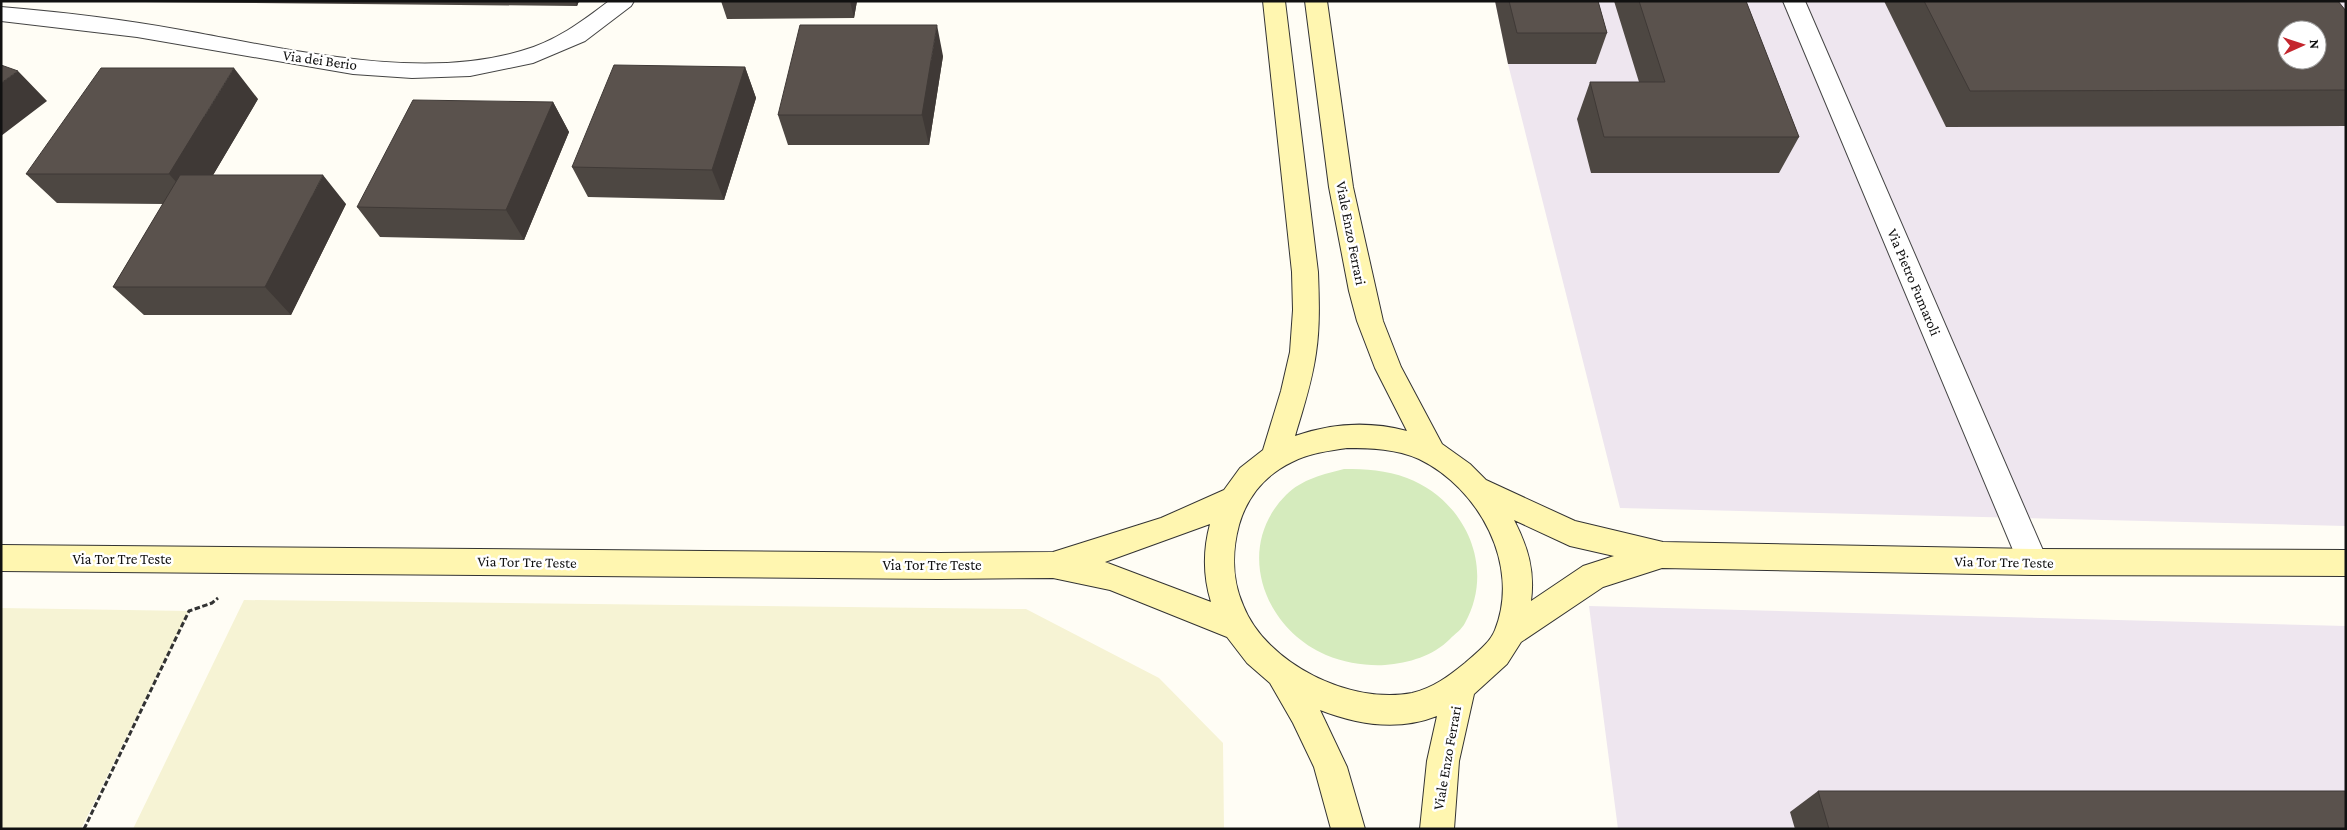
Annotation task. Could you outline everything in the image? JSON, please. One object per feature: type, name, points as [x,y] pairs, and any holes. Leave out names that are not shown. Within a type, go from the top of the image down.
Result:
[{"type":"main road","points":[[1274,1],[1305,272],[1306,310],[1299,373],[1276,454]]},
{"type":"main road","name":"Viale Enzo Ferrari","points":[[1316,1],[1340,187],[1362,291],[1370,321],[1385,361],[1400,394],[1432,452]]},
{"type":"main road","points":[[1347,436],[1386,438],[1432,452],[1477,489],[1499,519],[1509,541],[1518,572],[1510,632],[1496,654],[1460,687],[1434,702],[1402,710],[1374,709],[1325,696],[1303,687],[1281,674],[1260,656],[1236,626],[1223,596],[1219,575],[1221,538],[1224,524],[1234,499],[1261,465],[1276,454],[1313,441],[1347,436]]},
{"type":"main road","name":"Via Tor Tre Teste","points":[[1477,489],[1570,533],[1663,555],[2033,562],[2346,563]]},
{"type":"main road","points":[[1053,565],[1151,536],[1195,519],[1234,499]]},
{"type":"main road","name":"Via Tor Tre Teste","points":[[1510,632],[1594,576],[1663,555]]},
{"type":"main road","name":"Via Tor Tre Teste","points":[[1,558],[929,566],[1053,565]]},
{"type":"main road","points":[[1053,565],[1111,577],[1236,626]]},
{"type":"main road","points":[[1281,674],[1315,729],[1333,772],[1348,829]]},
{"type":"main road","name":"Viale Enzo Ferrari","points":[[1437,829],[1444,761],[1460,687]]},
{"type":"street","name":"Via dei Berio","points":[[1,14],[163,33],[325,62],[417,71],[475,69],[525,59],[569,42],[604,20],[623,1]]},
{"type":"street","name":"Via Pietro Fumaroli","points":[[1794,1],[2033,562]]},
{"type":"path","points":[[84,829],[189,611],[212,603],[234,585],[245,560]]},
{"type":"shaded area","points":[[1495,1],[2346,1],[2346,526],[1620,508],[1508,64]]},
{"type":"shaded area","points":[[244,600],[1026,609],[1159,678],[1223,743],[1224,829],[133,829]]},
{"type":"shaded area","points":[[1589,606],[2346,626],[2346,829],[1618,829]]},
{"type":"shaded area","points":[[1,608],[189,611],[81,829],[1,829]]},
{"type":"green space","points":[[1344,469],[1391,473],[1407,478],[1427,488],[1445,502],[1459,519],[1469,538],[1476,558],[1477,580],[1474,602],[1462,627],[1443,645],[1420,658],[1385,665],[1370,665],[1348,662],[1326,655],[1304,643],[1286,626],[1272,606],[1263,584],[1259,561],[1261,538],[1270,516],[1292,489],[1314,478]]},
{"type":"building","points":[[1509,1],[1598,1],[1607,33],[1517,33]]},
{"type":"building","points":[[1639,1],[1746,1],[1799,137],[1604,137],[1590,82],[1665,82]]},
{"type":"building","points":[[1924,1],[2338,1],[2346,11],[2346,90],[1970,91]]},
{"type":"building","points":[[800,25],[937,25],[922,115],[778,115]]},
{"type":"building","points":[[1,65],[18,71],[1,83]]},
{"type":"building","points":[[614,65],[745,67],[712,170],[572,167]]},
{"type":"building","points":[[101,68],[234,68],[169,174],[26,174]]},
{"type":"building","points":[[413,100],[553,102],[506,210],[357,207]]},
{"type":"building","points":[[180,175],[323,175],[265,287],[113,287]]},
{"type":"building","points":[[1818,791],[2346,791],[2346,829],[1829,829]]}]
